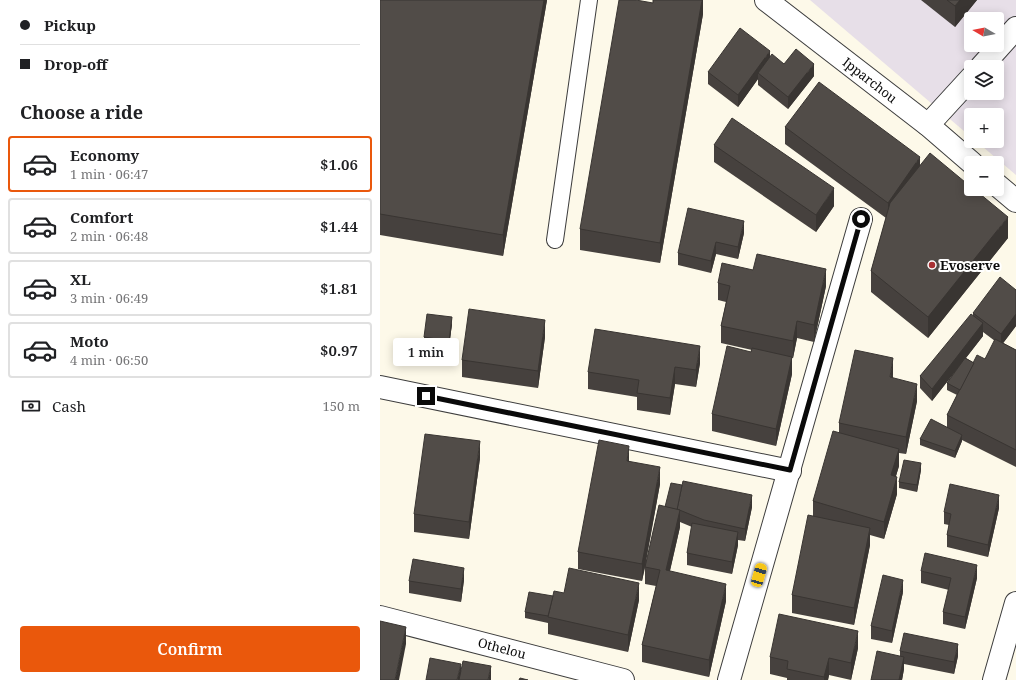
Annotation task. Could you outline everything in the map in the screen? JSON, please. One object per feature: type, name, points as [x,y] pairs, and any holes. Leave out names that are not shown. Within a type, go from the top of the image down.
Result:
[{"type":"street","name":"Ipparchou","points":[[766,0],[928,125],[964,156]]},
{"type":"street","points":[[987,60],[1016,28]]},
{"type":"street","points":[[928,125],[964,86]]},
{"type":"street","points":[[1004,191],[1016,201]]},
{"type":"street","points":[[728,680],[790,470],[861,219]]},
{"type":"street","points":[[380,387],[790,470]]},
{"type":"street","points":[[994,680],[1016,603]]},
{"type":"street","name":"Othelou","points":[[380,617],[623,680]]},
{"type":"lane","points":[[556,240],[589,0]]},
{"type":"shaded area","points":[[810,0],[1016,0],[1016,175],[1004,165],[1004,156],[994,156],[984,148],[1004,148],[1004,108],[964,108],[964,131]]},
{"type":"building","points":[[380,0],[544,0],[503,235],[380,214]]},
{"type":"building","points":[[619,0],[636,0],[653,3],[653,0],[702,0],[660,243],[580,229]]},
{"type":"building","points":[[947,0],[960,0],[955,6]]},
{"type":"building","points":[[740,28],[770,51],[738,95],[708,72]]},
{"type":"building","points":[[796,49],[814,64],[788,97],[758,73],[772,54],[784,64]]},
{"type":"building","points":[[819,82],[920,157],[888,203],[785,127]]},
{"type":"building","points":[[732,118],[834,188],[816,215],[714,145]]},
{"type":"building","name":"Evoserve","points":[[930,153],[964,181],[964,196],[982,196],[1008,217],[928,317],[871,271],[890,203]]},
{"type":"building","points":[[688,208],[744,221],[738,247],[716,242],[711,261],[678,253]]},
{"type":"building","points":[[757,254],[826,269],[814,325],[797,321],[793,341],[721,326],[730,286],[718,283],[722,263],[753,270]]},
{"type":"building","points":[[1000,277],[1016,290],[1016,314],[1001,334],[973,313]]},
{"type":"building","points":[[469,309],[545,320],[538,371],[462,360]]},
{"type":"building","points":[[427,314],[452,317],[449,341],[424,337]]},
{"type":"building","points":[[971,314],[983,323],[932,389],[920,376]]},
{"type":"building","points":[[595,329],[700,346],[696,370],[675,367],[670,398],[637,393],[639,380],[588,372]]},
{"type":"building","points":[[995,339],[1016,350],[1016,450],[947,415],[977,355],[985,359]]},
{"type":"building","points":[[727,346],[751,352],[752,348],[792,357],[776,429],[712,414]]},
{"type":"building","points":[[855,350],[893,358],[890,377],[917,384],[906,437],[839,423]]},
{"type":"building","points":[[965,358],[974,363],[960,390],[947,383]]},
{"type":"building","points":[[931,419],[962,435],[955,451],[920,439]]},
{"type":"building","points":[[833,431],[899,449],[891,475],[897,477],[884,522],[813,501]]},
{"type":"building","points":[[425,434],[480,441],[469,522],[414,514]]},
{"type":"building","points":[[599,440],[629,446],[627,461],[660,467],[642,564],[578,552]]},
{"type":"building","points":[[904,460],[921,463],[917,485],[899,482]]},
{"type":"building","points":[[683,481],[752,495],[745,529],[704,520],[677,509]]},
{"type":"building","points":[[671,483],[682,485],[677,510],[665,507]]},
{"type":"building","points":[[950,484],[999,495],[988,545],[947,535],[951,514],[944,512]]},
{"type":"building","points":[[659,505],[680,510],[666,570],[726,584],[709,660],[642,645],[660,570],[645,567]]},
{"type":"building","points":[[808,515],[870,528],[854,608],[792,595]]},
{"type":"building","points":[[692,523],[738,532],[732,562],[687,553]]},
{"type":"building","points":[[925,553],[977,565],[965,617],[943,612],[951,578],[921,571]]},
{"type":"building","points":[[413,559],[464,568],[461,589],[409,581]]},
{"type":"building","points":[[569,568],[639,583],[628,635],[548,617],[554,591],[564,593]]},
{"type":"building","points":[[883,575],[903,580],[892,631],[871,626]]},
{"type":"building","points":[[529,592],[553,596],[548,616],[525,612]]},
{"type":"building","points":[[779,614],[858,631],[851,663],[829,658],[824,677],[787,669],[788,661],[770,657]]},
{"type":"building","points":[[380,621],[406,627],[395,680],[380,680]]},
{"type":"building","points":[[904,633],[958,644],[954,662],[900,651]]},
{"type":"building","points":[[877,651],[904,657],[899,680],[871,680]]},
{"type":"building","points":[[430,658],[461,664],[457,680],[426,680]]},
{"type":"building","points":[[463,661],[491,666],[488,680],[459,680]]},
{"type":"place","name":"Evoserve","points":[[932,265]]},
{"type":"route","points":[[426,396],[790,470],[861,219]]}]
